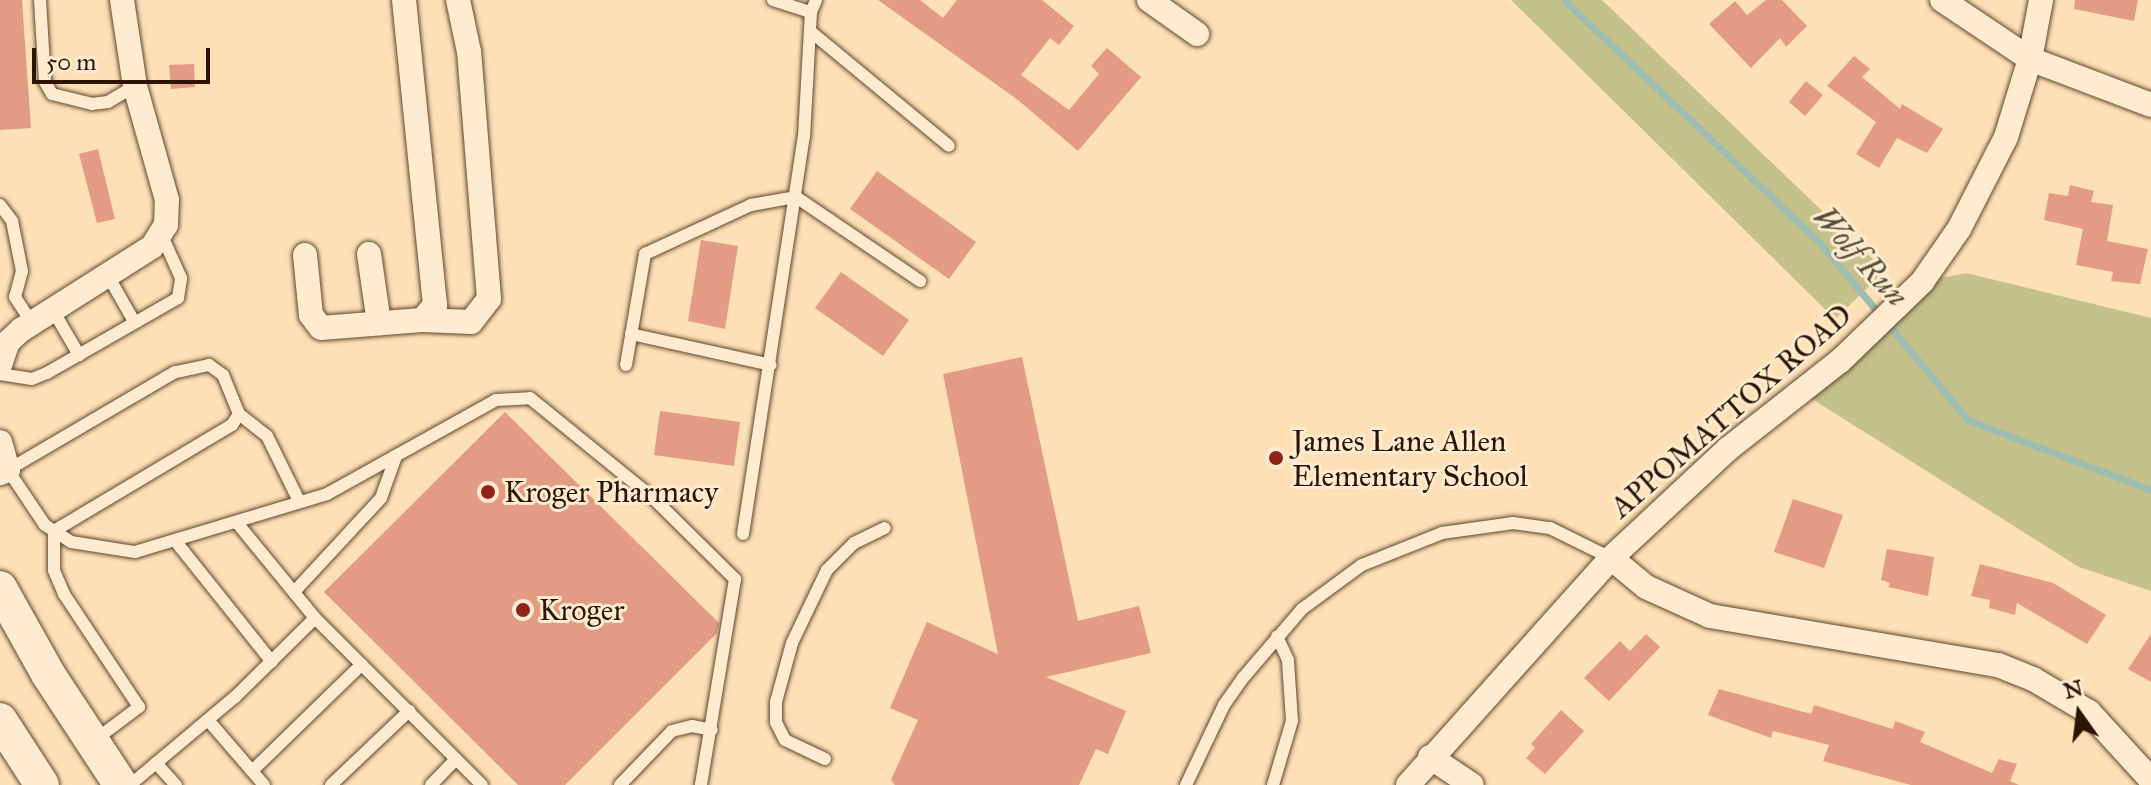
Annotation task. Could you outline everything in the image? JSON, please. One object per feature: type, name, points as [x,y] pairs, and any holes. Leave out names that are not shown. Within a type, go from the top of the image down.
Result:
[{"type":"main road","points":[[0,588],[91,743],[121,785]]},
{"type":"main road","points":[[0,720],[42,785]]},
{"type":"street","points":[[0,365],[8,342],[31,322],[162,236],[167,200],[135,86],[122,0]]},
{"type":"street","points":[[404,0],[435,305],[422,320]]},
{"type":"street","points":[[305,255],[314,325],[422,320],[471,322],[489,299],[469,52],[458,0]]},
{"type":"street","points":[[1149,0],[1197,34]]},
{"type":"street","points":[[1942,0],[2030,59],[2151,105]]},
{"type":"street","name":"APPOMATTOX ROAD","points":[[1408,785],[1611,558],[1728,449],[1872,332],[1904,301],[1943,253],[1992,170],[2030,59],[2041,0]]},
{"type":"street","points":[[369,254],[379,323]]},
{"type":"street","points":[[0,442],[4,471]]},
{"type":"street","points":[[1611,558],[1646,587],[1710,616],[1998,665],[2033,679],[2089,712],[2151,780]]},
{"type":"street","points":[[1430,757],[1472,785]]},
{"type":"lane","points":[[40,0],[45,82],[52,94],[92,104],[108,102],[135,86]]},
{"type":"lane","points":[[743,534],[796,197],[814,6],[773,0]]},
{"type":"lane","points":[[810,31],[949,146]]},
{"type":"lane","points":[[626,365],[645,254],[751,205],[796,197],[920,281]]},
{"type":"lane","points":[[0,205],[12,221],[22,271],[15,297],[31,322]]},
{"type":"lane","points":[[0,374],[32,379],[135,323],[184,289],[162,236]]},
{"type":"lane","points":[[107,274],[135,323]]},
{"type":"lane","points":[[51,307],[79,355]]},
{"type":"lane","points":[[631,334],[771,365]]},
{"type":"lane","points":[[298,499],[267,436],[239,414],[223,375],[209,365],[191,366],[4,471],[54,531],[71,542],[135,552],[238,524],[298,499],[327,494],[496,400],[517,395],[563,422],[652,497],[735,579],[701,785]]},
{"type":"lane","points":[[54,531],[232,425],[239,414]]},
{"type":"lane","points":[[294,592],[381,498],[396,456]]},
{"type":"lane","points":[[238,524],[315,618],[482,785]]},
{"type":"lane","points":[[1186,785],[1224,705],[1277,636],[1329,586],[1375,559],[1442,533],[1533,524],[1611,558]]},
{"type":"lane","points":[[825,759],[785,740],[776,722],[776,702],[792,643],[827,570],[854,543],[885,528]]},
{"type":"lane","points":[[54,531],[54,570],[64,594],[139,707],[91,743]]},
{"type":"lane","points":[[177,543],[272,662]]},
{"type":"lane","points":[[130,785],[208,720],[315,618]]},
{"type":"lane","points":[[1273,785],[1292,721],[1288,660],[1277,636]]},
{"type":"lane","points":[[252,771],[362,664]]},
{"type":"lane","points":[[331,785],[409,711]]},
{"type":"lane","points":[[208,720],[264,785]]},
{"type":"lane","points":[[620,785],[672,731],[692,726],[712,730]]},
{"type":"lane","points":[[431,785],[456,759]]},
{"type":"lane","points":[[156,763],[176,785]]},
{"type":"shaded area","points":[[1511,0],[1602,0],[1885,271],[1835,319]]},
{"type":"shaded area","points":[[1966,273],[2151,318],[2151,591],[2079,567],[1801,392],[1922,282]]},
{"type":"building","points":[[0,0],[22,0],[31,128],[0,130]]},
{"type":"building","points":[[878,0],[920,0],[943,18],[957,0],[1042,0],[1074,26],[1059,45],[1050,38],[1021,75],[1069,110],[1099,74],[1091,66],[1107,48],[1141,77],[1078,151],[1018,100]]},
{"type":"building","points":[[1766,0],[1782,0],[1807,26],[1786,47],[1780,38],[1751,68],[1709,24],[1735,1],[1747,15]]},
{"type":"building","points":[[2075,0],[2138,0],[2134,21],[2074,9]]},
{"type":"building","points":[[1854,56],[1870,69],[1862,77],[1900,109],[1902,104],[1943,129],[1927,153],[1897,138],[1879,168],[1856,154],[1876,122],[1827,86]]},
{"type":"building","points":[[194,64],[195,87],[171,89],[169,65]]},
{"type":"building","points":[[1806,81],[1823,95],[1805,116],[1789,102]]},
{"type":"building","points":[[98,149],[115,219],[97,223],[79,154]]},
{"type":"building","points":[[877,171],[976,242],[949,279],[850,209]]},
{"type":"building","points":[[2070,185],[2094,191],[2091,202],[2113,205],[2107,241],[2148,249],[2140,284],[2111,281],[2113,272],[2076,265],[2083,229],[2044,220],[2049,193],[2068,196]]},
{"type":"building","points":[[701,240],[738,246],[725,329],[688,321]]},
{"type":"building","points":[[841,272],[909,320],[883,356],[815,308]]},
{"type":"building","points":[[1022,357],[1078,621],[1139,606],[1151,653],[1046,677],[1126,711],[1108,754],[1096,749],[1079,785],[895,785],[891,780],[918,720],[890,708],[927,622],[998,654],[943,374]]},
{"type":"building","points":[[660,411],[740,422],[734,466],[654,455]]},
{"type":"building","name":"Kroger","points":[[505,412],[719,623],[717,633],[565,785],[518,785],[324,592]]},
{"type":"building","points":[[1793,499],[1843,515],[1824,568],[1774,552]]},
{"type":"building","points":[[1887,549],[1934,557],[1928,596],[1888,587],[1890,583],[1881,580]]},
{"type":"building","points":[[1980,564],[2053,583],[2106,615],[2087,644],[2017,603],[2015,615],[1989,608],[1990,600],[1971,596]]},
{"type":"building","points":[[1646,634],[1660,647],[1609,701],[1584,678],[1620,641],[1630,651]]},
{"type":"building","points":[[2151,634],[2151,682],[2128,669]]},
{"type":"building","points":[[1719,689],[1811,714],[1814,705],[1893,729],[1895,721],[1925,732],[1920,742],[1992,773],[1999,759],[2017,764],[2010,781],[2019,785],[1911,785],[1823,761],[1829,745],[1773,731],[1771,738],[1708,715]]},
{"type":"building","points":[[1561,710],[1584,731],[1545,774],[1526,758],[1535,748],[1531,744]]},
{"type":"waterway","name":"Wolf Run","points":[[1564,0],[1820,243],[1968,420],[2151,490]]},
{"type":"place","name":"James Lane Allen Elementary School","points":[[1276,458]]},
{"type":"place","name":"Kroger Pharmacy","points":[[488,492]]},
{"type":"place","name":"Kroger","points":[[523,610]]}]
